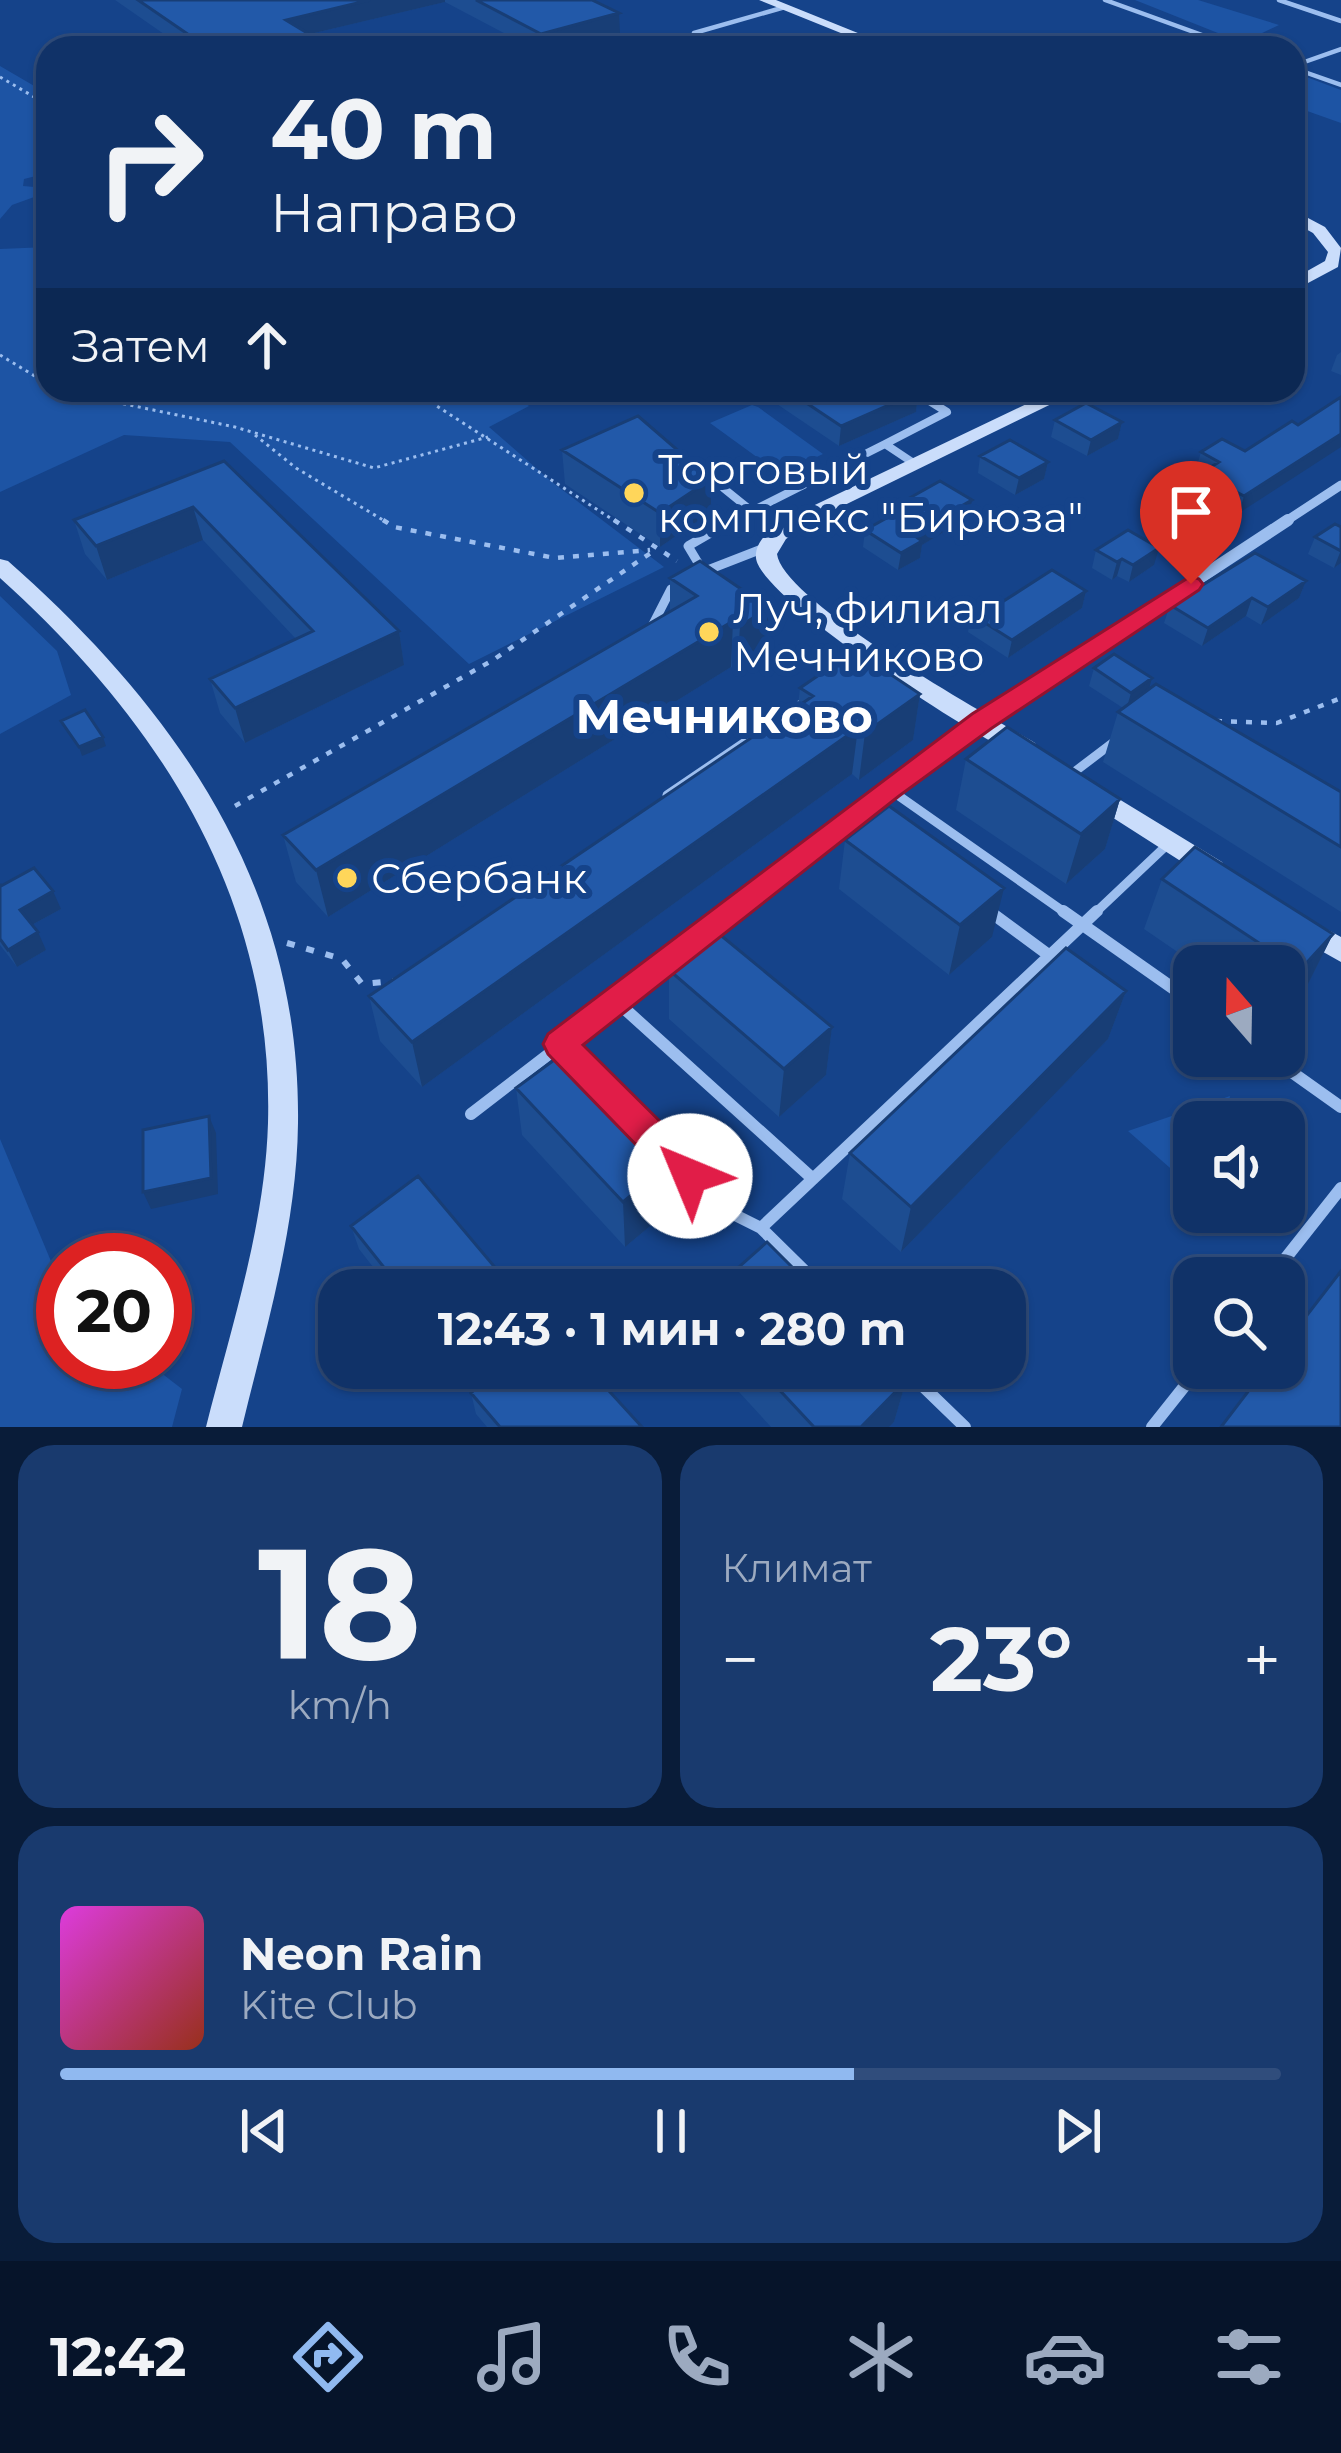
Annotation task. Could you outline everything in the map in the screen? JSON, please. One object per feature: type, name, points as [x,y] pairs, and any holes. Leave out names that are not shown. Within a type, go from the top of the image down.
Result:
[{"type":"main road","points":[[766,0],[858,36]]},
{"type":"main road","points":[[1305,223],[1330,240],[1336,252],[1336,268],[1305,281]]},
{"type":"main road","points":[[1044,402],[781,532],[767,547],[772,576],[866,660],[982,721],[1228,879]]},
{"type":"main road","points":[[0,566],[70,627],[118,682],[189,780],[228,852],[262,935],[278,1042],[283,1122],[267,1246],[224,1427]]},
{"type":"main road","points":[[1284,915],[1341,951]]},
{"type":"street","points":[[982,721],[1341,485]]},
{"type":"lane","points":[[1105,0],[1205,36]]},
{"type":"lane","points":[[1279,0],[1341,21]]},
{"type":"lane","points":[[694,33],[785,8]]},
{"type":"lane","points":[[1305,62],[1341,49]]},
{"type":"lane","points":[[1305,72],[1341,86]]},
{"type":"lane","points":[[703,571],[688,549],[691,543],[947,412],[931,402]]},
{"type":"lane","points":[[885,444],[915,464]]},
{"type":"lane","points":[[689,461],[753,512]]},
{"type":"lane","points":[[630,642],[650,630],[671,589],[703,571],[767,547]]},
{"type":"lane","points":[[663,797],[818,692]]},
{"type":"lane","points":[[471,1114],[982,721]]},
{"type":"lane","points":[[1069,776],[1126,733]]},
{"type":"lane","points":[[889,789],[1173,988]]},
{"type":"lane","points":[[856,814],[874,827]]},
{"type":"lane","points":[[760,1228],[1171,842]]},
{"type":"lane","points":[[980,904],[1050,956]]},
{"type":"lane","points":[[616,1000],[813,1179]]},
{"type":"lane","points":[[560,1044],[723,1209],[760,1228],[802,1269]]},
{"type":"lane","points":[[1299,1077],[1341,1107]]},
{"type":"lane","points":[[1287,1257],[1341,1188]]},
{"type":"lane","points":[[926,1389],[965,1427]]},
{"type":"lane","points":[[1152,1427],[1182,1389]]},
{"type":"path","points":[[0,77],[36,99]]},
{"type":"path","points":[[0,355],[36,378]]},
{"type":"path","points":[[113,402],[252,432],[374,468],[488,437]]},
{"type":"path","points":[[431,402],[673,561],[694,558]]},
{"type":"path","points":[[252,432],[296,468],[394,527],[555,558],[656,550]]},
{"type":"path","points":[[235,806],[493,660],[656,550]]},
{"type":"path","points":[[1197,719],[1277,723],[1341,698]]},
{"type":"path","points":[[262,935],[342,959],[362,984],[393,981]]},
{"type":"shaded area","points":[[1135,0],[1198,0],[1279,25],[1260,36],[1225,36]]},
{"type":"shaded area","points":[[0,66],[36,87],[36,176],[24,179],[23,186],[36,187],[36,196],[12,205],[0,219]]},
{"type":"shaded area","points":[[1305,76],[1341,90],[1341,123],[1305,110]]},
{"type":"shaded area","points":[[36,248],[36,402],[524,402],[529,406],[489,427],[664,567],[469,664],[230,442],[124,435],[0,492],[0,249]]},
{"type":"shaded area","points":[[752,405],[823,454],[780,474],[710,423]]},
{"type":"shaded area","points":[[0,596],[57,651],[71,695],[0,734]]},
{"type":"shaded area","points":[[1173,1116],[1173,1171],[1128,1131]]},
{"type":"shaded area","points":[[0,1139],[39,1233],[36,1389],[182,1389],[172,1427],[0,1427]]},
{"type":"building","points":[[138,0],[370,0],[286,20],[312,36],[190,36]]},
{"type":"building","points":[[476,0],[592,0],[619,13],[541,34]]},
{"type":"building","points":[[1341,397],[1341,434],[1244,496],[1201,473],[1219,462],[1201,452],[1222,439],[1245,451]]},
{"type":"building","points":[[805,402],[895,402],[841,426]]},
{"type":"building","points":[[1086,403],[1122,422],[1091,440],[1055,420]]},
{"type":"building","points":[[638,416],[711,479],[660,513],[562,450]]},
{"type":"building","points":[[1010,440],[1048,462],[1019,478],[980,456]]},
{"type":"building","points":[[224,461],[399,631],[235,708],[210,679],[313,631],[193,507],[96,546],[74,520]]},
{"type":"building","points":[[940,481],[972,500],[912,534],[922,541],[901,553],[865,530],[912,504],[906,500]]},
{"type":"building","points":[[1335,524],[1341,527],[1341,551],[1315,537]]},
{"type":"building","points":[[1128,530],[1159,548],[1133,565],[1096,550]]},
{"type":"building","points":[[1255,553],[1306,581],[1268,607],[1252,598],[1208,628],[1170,605]]},
{"type":"building","points":[[700,561],[769,608],[740,626],[733,621],[316,870],[283,835],[697,596],[670,578]]},
{"type":"building","points":[[1052,570],[1086,591],[1012,640],[971,614],[991,602],[996,606]]},
{"type":"building","points":[[1114,654],[1152,678],[1131,693],[1094,668]]},
{"type":"building","points":[[863,656],[920,694],[865,733],[858,728],[412,1042],[369,996],[813,696],[800,688],[838,662],[846,668]]},
{"type":"building","points":[[1156,684],[1341,792],[1341,847],[1118,712]]},
{"type":"building","points":[[85,710],[103,737],[79,747],[61,721]]},
{"type":"building","points":[[1007,727],[1120,799],[1081,834],[966,759]]},
{"type":"building","points":[[889,806],[1004,888],[960,925],[845,840]]},
{"type":"building","points":[[1195,847],[1333,934],[1305,965],[1305,945],[1262,945],[1162,879]]},
{"type":"building","points":[[34,868],[53,891],[20,910],[38,932],[8,950],[0,939],[0,884]]},
{"type":"building","points":[[718,933],[832,1027],[784,1069],[669,970]]},
{"type":"building","points":[[1066,948],[1126,991],[911,1207],[850,1153]]},
{"type":"building","points":[[565,1052],[673,1161],[623,1202],[516,1088]]},
{"type":"building","points":[[209,1116],[211,1178],[143,1192],[143,1130]]},
{"type":"building","points":[[418,1176],[496,1269],[385,1269],[351,1226]]},
{"type":"building","points":[[767,1242],[794,1269],[737,1269]]},
{"type":"building","points":[[1341,1271],[1341,1427],[1221,1427],[1250,1389],[1305,1389],[1305,1318]]},
{"type":"building","points":[[475,1389],[607,1389],[642,1427],[500,1427],[471,1393]]},
{"type":"building","points":[[779,1389],[898,1389],[861,1427],[814,1427]]},
{"type":"place","name":"Торговый комплекс \"Бирюза\"","points":[[634,493]]},
{"type":"place","name":"Луч, филиал Мечниково","points":[[709,632]]},
{"type":"place","name":"Сбербанк","points":[[347,878]]},
{"type":"district","name":"Мечниково","points":[[724,716]]},
{"type":"route","points":[[690,1176],[560,1044],[982,721],[1191,584]]}]
